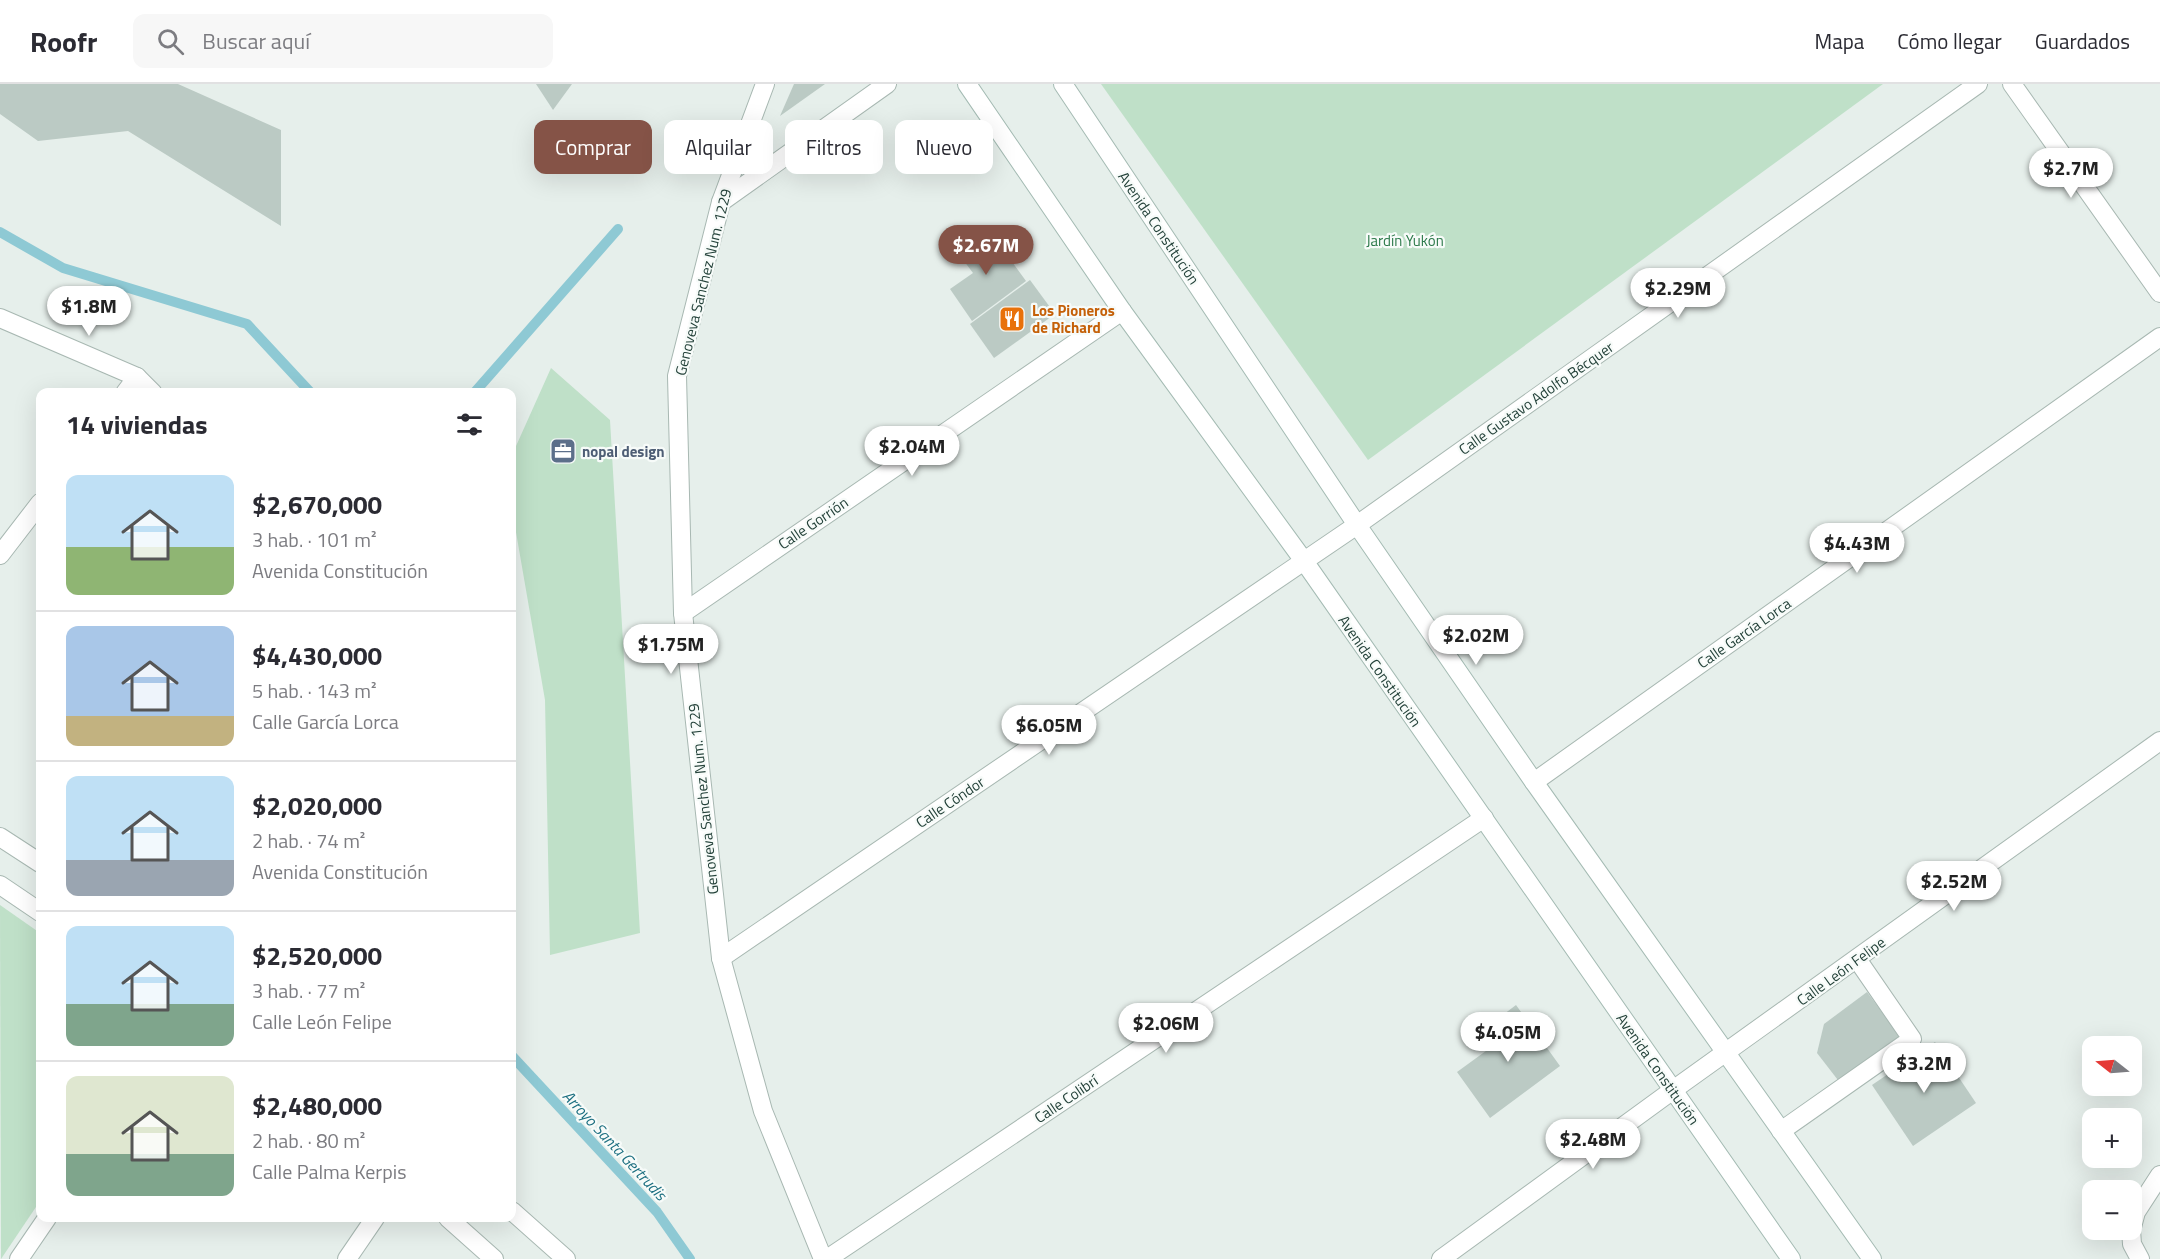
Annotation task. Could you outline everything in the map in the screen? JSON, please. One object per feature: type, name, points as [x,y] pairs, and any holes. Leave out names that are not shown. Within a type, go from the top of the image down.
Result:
[{"type":"street","name":"Genoveva Sanchez Num. 1229","points":[[765,84],[721,202],[677,376],[682,613],[721,957],[763,1111],[825,1259]]},
{"type":"street","points":[[721,202],[887,84]]},
{"type":"street","name":"Avenida Constitución","points":[[967,84],[1122,311],[1304,561],[1791,1259]]},
{"type":"street","name":"Avenida Constitución","points":[[1063,84],[1357,525],[1534,782],[1872,1259]]},
{"type":"street","name":"Calle Gustavo Adolfo Bécquer","points":[[1357,525],[1978,84]]},
{"type":"street","points":[[2012,84],[2160,293]]},
{"type":"street","name":"Calle Gorrión","points":[[682,613],[1122,311]]},
{"type":"street","points":[[0,318],[137,377],[148,388]]},
{"type":"street","name":"Calle García Lorca","points":[[1534,782],[2160,337]]},
{"type":"street","points":[[129,388],[137,377]]},
{"type":"street","points":[[0,555],[36,508]]},
{"type":"street","name":"Calle Cóndor","points":[[721,957],[1357,525]]},
{"type":"street","name":"Calle León Felipe","points":[[1441,1259],[2160,741]]},
{"type":"street","name":"Calle Colibrí","points":[[825,1259],[1484,818]]},
{"type":"street","points":[[0,837],[36,860]]},
{"type":"street","points":[[0,885],[36,909]]},
{"type":"street","points":[[1781,1131],[1912,1039],[1857,959]]},
{"type":"street","points":[[2142,1207],[2160,1175]]},
{"type":"street","points":[[516,1214],[566,1259]]},
{"type":"street","points":[[19,1259],[44,1222]]},
{"type":"street","points":[[347,1259],[372,1222]]},
{"type":"street","points":[[452,1222],[494,1259]]},
{"type":"street","points":[[2132,1240],[2140,1259]]},
{"type":"green space","name":"Jardín Yukón","points":[[1101,84],[1883,84],[1368,460]]},
{"type":"green space","points":[[551,368],[610,420],[640,933],[550,955],[545,700],[516,532],[516,446]]},
{"type":"green space","points":[[0,905],[36,930],[36,1207],[1,1259]]},
{"type":"building","points":[[0,84],[178,84],[281,130],[281,226],[128,131],[38,141],[0,114]]},
{"type":"building","points":[[536,84],[572,84],[553,110]]},
{"type":"building","points":[[794,84],[825,84],[780,116]]},
{"type":"building","points":[[989,230],[1026,281],[972,321],[950,289],[973,273],[958,253]]},
{"type":"building","name":"Los Pioneros de Richard","points":[[1030,280],[1055,314],[994,358],[970,324]]},
{"type":"building","points":[[1867,992],[1902,1039],[1841,1084],[1817,1053],[1824,1024]]},
{"type":"building","points":[[1516,1005],[1560,1066],[1490,1118],[1457,1072],[1490,1048],[1479,1033]]},
{"type":"building","points":[[1935,1042],[1976,1103],[1913,1146],[1872,1085]]},
{"type":"waterway","points":[[478,388],[618,229]]},
{"type":"waterway","name":"Arroyo Santa Gertrudis","points":[[0,232],[63,268],[247,324],[306,388]]},
{"type":"waterway","name":"Arroyo Santa Gertrudis","points":[[516,1060],[657,1212],[690,1259]]},
{"type":"place","name":"Los Pioneros de Richard","points":[[1012,319]]},
{"type":"place","name":"nopal design","points":[[563,451]]}]
